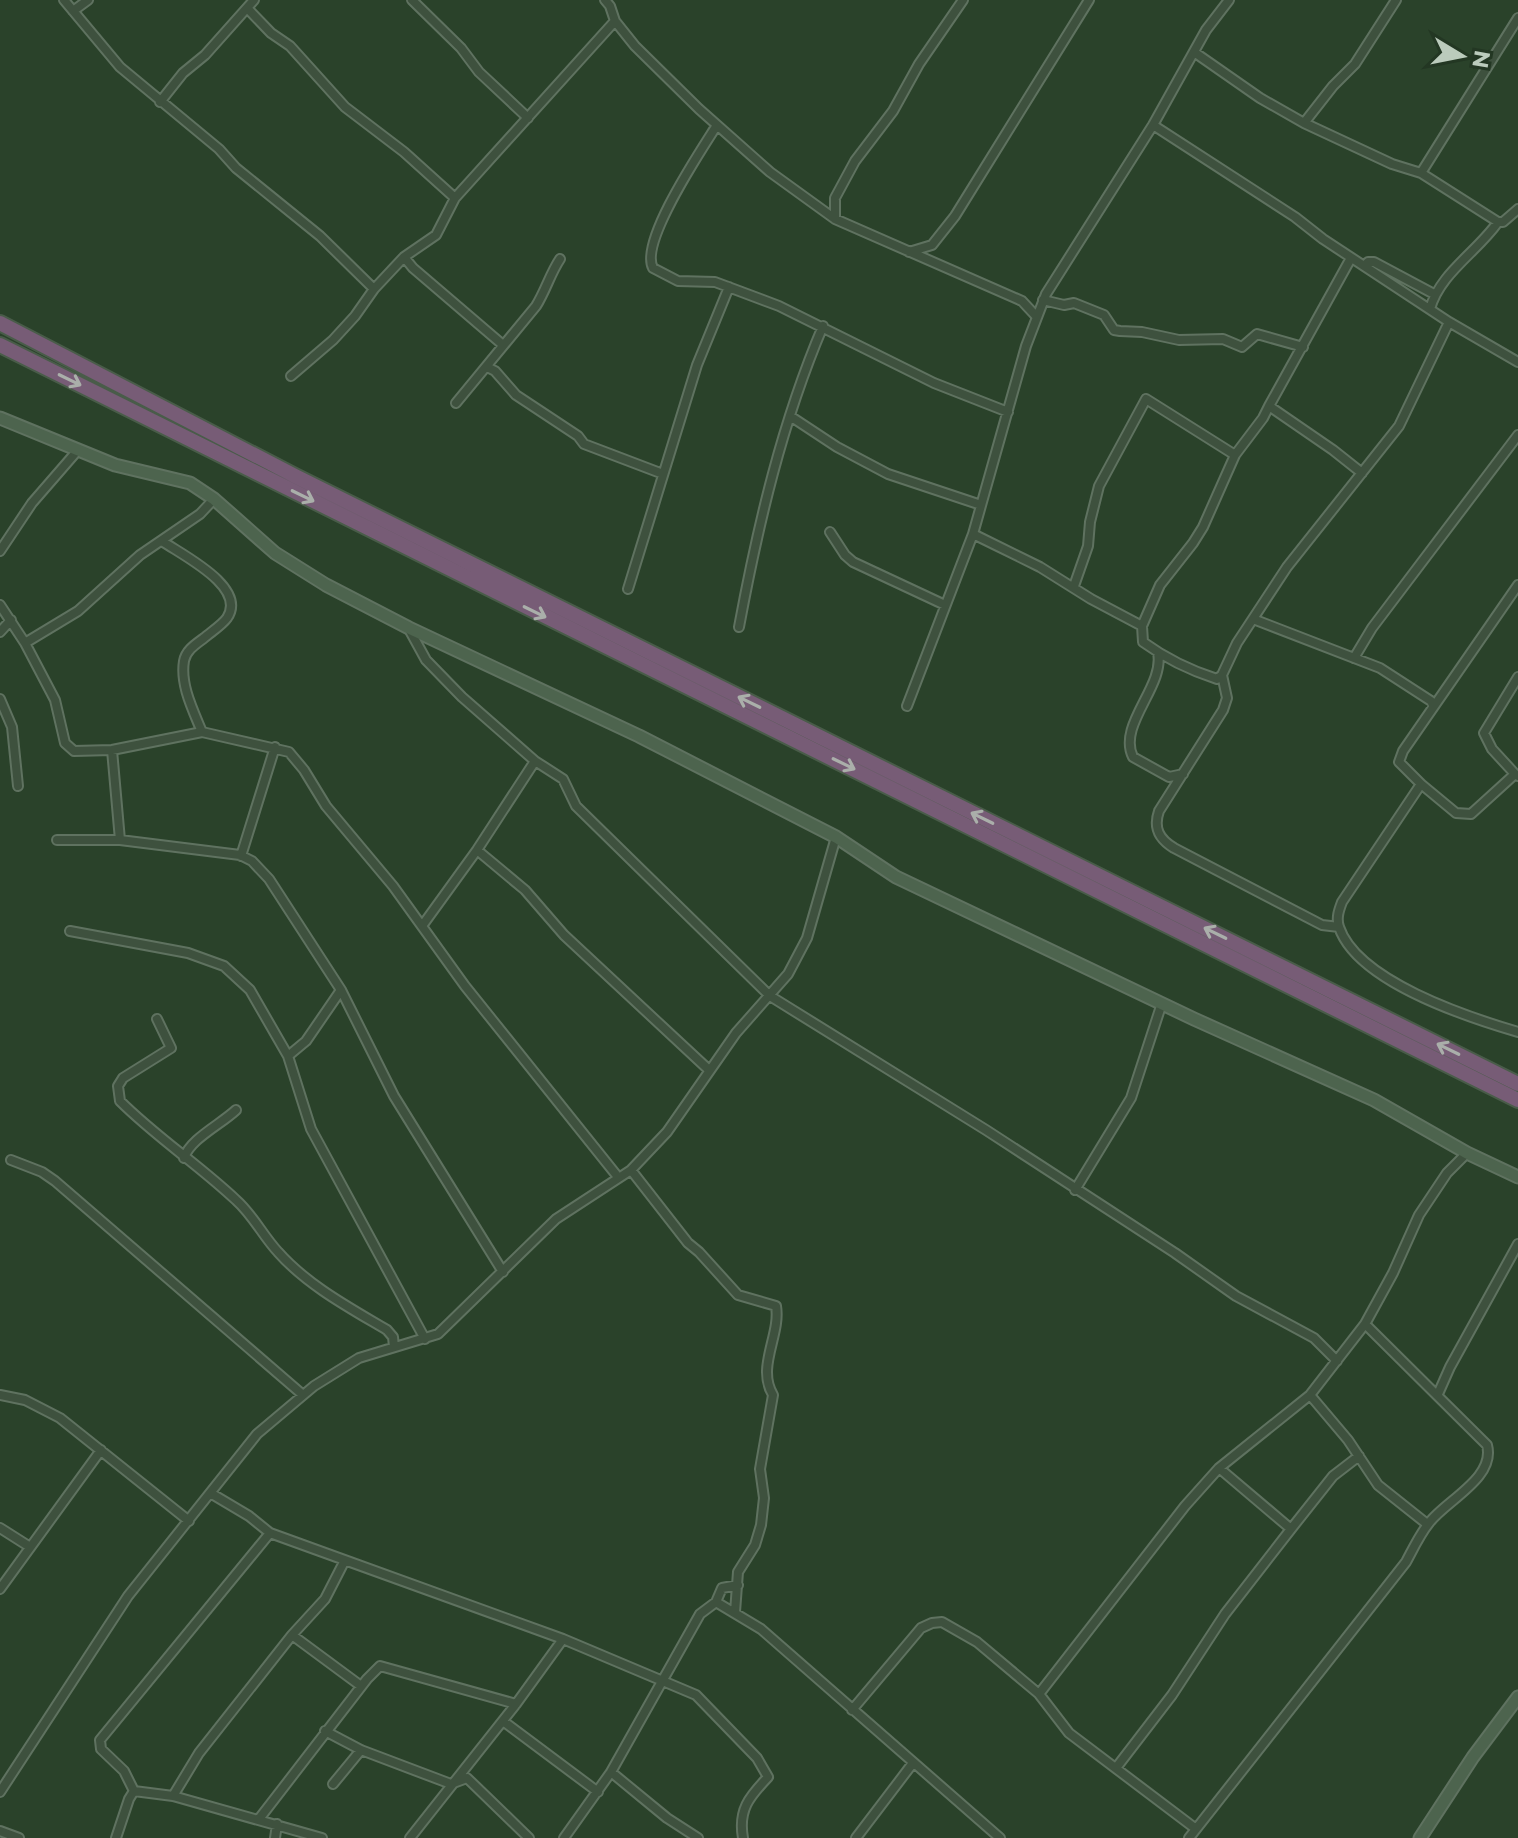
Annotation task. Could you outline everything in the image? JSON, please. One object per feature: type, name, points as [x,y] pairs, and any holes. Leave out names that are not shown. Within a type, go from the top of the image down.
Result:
[{"type":"highway","points":[[0,323],[295,476],[1518,1084]]},
{"type":"highway","points":[[0,345],[1518,1100]]},
{"type":"street","points":[[64,0],[120,67],[320,236],[374,289]]},
{"type":"street","points":[[73,11],[88,0]]},
{"type":"street","points":[[160,102],[183,73],[205,55],[254,0]]},
{"type":"street","points":[[412,0],[461,48],[479,72],[528,118]]},
{"type":"street","points":[[605,0],[615,21],[635,46],[717,125],[770,172],[835,219],[1022,301],[1044,297],[1064,305],[1074,303],[1104,315],[1114,330],[1179,340],[1223,339],[1242,347],[1257,334],[1303,347]]},
{"type":"street","points":[[835,219],[835,198],[855,161],[893,111],[919,64],[963,0]]},
{"type":"street","points":[[908,252],[932,245],[955,216],[1089,0]]},
{"type":"street","points":[[907,706],[973,534],[1044,297],[1153,125],[1206,30],[1229,0]]},
{"type":"street","points":[[1304,123],[1355,64],[1396,0]]},
{"type":"street","points":[[247,8],[271,33],[290,46],[345,107],[404,152],[455,198]]},
{"type":"street","points":[[1421,173],[1518,18]]},
{"type":"street","points":[[291,376],[333,340],[404,257],[436,235],[455,198],[615,21]]},
{"type":"street","points":[[1194,52],[1260,98],[1304,123],[1392,164],[1421,173],[1498,222],[1503,222],[1518,209]]},
{"type":"street","points":[[717,125],[678,184],[649,261],[653,268],[678,281],[715,282],[729,287],[823,326],[934,383],[1008,412]]},
{"type":"street","points":[[1153,125],[1449,322],[1517,361]]},
{"type":"street","points":[[812,204],[835,198]]},
{"type":"street","points":[[1430,309],[1434,294],[1498,222]]},
{"type":"street","points":[[930,262],[932,245]]},
{"type":"street","points":[[404,257],[503,345]]},
{"type":"street","points":[[1351,258],[1263,418],[1235,455],[1203,527],[1160,585],[1142,626],[1143,642],[1158,653],[1217,679],[1222,675],[1237,643],[1287,567],[1399,426],[1449,322]]},
{"type":"street","points":[[456,403],[536,306],[545,291],[549,275],[560,259]]},
{"type":"street","points":[[1364,266],[1374,262],[1434,294]]},
{"type":"street","points":[[628,589],[697,365],[729,287]]},
{"type":"street","points":[[1022,301],[1036,316]]},
{"type":"street","points":[[739,627],[752,558],[790,416],[823,326]]},
{"type":"street","points":[[487,367],[500,376],[516,395],[578,436],[584,444],[663,474]]},
{"type":"street","points":[[1074,586],[1088,546],[1099,486],[1146,399],[1235,455]]},
{"type":"street","points":[[1269,406],[1362,473]]},
{"type":"street","points":[[790,416],[837,447],[888,474],[981,505]]},
{"type":"street","points":[[3,422],[115,465],[190,483],[214,499],[275,553],[326,585],[409,628],[639,736],[836,837],[896,877],[1374,1100],[1467,1153],[1518,1177]]},
{"type":"street","points":[[1354,658],[1381,616],[1518,435]]},
{"type":"street","points":[[0,551],[32,503],[78,450]]},
{"type":"street","points":[[25,643],[78,611],[140,555],[200,514],[214,499]]},
{"type":"street","points":[[830,532],[853,562],[945,605]]},
{"type":"street","points":[[973,534],[1074,586],[1091,599],[1142,626]]},
{"type":"street","points":[[162,541],[210,573],[226,587],[231,601],[227,618],[188,651],[184,659],[188,696],[202,732]]},
{"type":"street","points":[[1518,585],[1448,689],[1433,705],[1399,762],[1456,813],[1471,814],[1516,775],[1492,749],[1484,733],[1518,677]]},
{"type":"street","points":[[0,605],[25,643],[55,700],[68,748],[74,751],[112,750],[202,732],[289,752],[326,806],[393,886],[465,986],[618,1177]]},
{"type":"street","points":[[1253,619],[1380,668],[1433,705]]},
{"type":"street","points":[[0,632],[11,620]]},
{"type":"street","points":[[409,628],[426,660],[462,697],[535,761],[563,779],[576,806],[770,996],[986,1130],[1236,1296],[1314,1338],[1337,1361]]},
{"type":"street","points":[[1158,653],[1160,664],[1137,717],[1129,743],[1130,751],[1133,757],[1169,777],[1183,774]]},
{"type":"street","points":[[1222,675],[1227,698],[1223,710],[1159,811],[1155,823],[1158,833],[1165,843],[1322,925],[1339,927]]},
{"type":"street","points":[[0,699],[12,727],[18,786]]},
{"type":"street","points":[[241,856],[275,747]]},
{"type":"street","points":[[112,750],[120,840]]},
{"type":"street","points":[[422,926],[477,850],[535,761]]},
{"type":"street","points":[[1421,784],[1342,902],[1337,917],[1339,927],[1367,965],[1389,981],[1486,1023],[1518,1032]]},
{"type":"street","points":[[0,1792],[128,1596],[257,1434],[303,1395],[359,1358],[438,1334],[556,1219],[631,1170],[667,1132],[736,1033],[788,974],[807,938],[836,837]]},
{"type":"street","points":[[57,840],[120,840],[241,856],[252,861],[269,879],[341,990],[394,1096],[503,1272]]},
{"type":"street","points":[[477,850],[525,890],[564,935],[709,1070]]},
{"type":"street","points":[[70,931],[188,953],[224,966],[250,990],[288,1056],[311,1129],[425,1339]]},
{"type":"street","points":[[288,1056],[306,1041],[341,990]]},
{"type":"street","points":[[1075,1190],[1126,1109],[1162,1003]]},
{"type":"street","points":[[157,1019],[171,1048],[123,1078],[118,1093],[120,1101],[240,1203],[291,1265],[333,1298],[387,1330],[393,1337],[394,1347]]},
{"type":"street","points":[[184,1158],[190,1144],[222,1124],[236,1110]]},
{"type":"street","points":[[1039,1694],[1176,1518],[1219,1468],[1310,1395],[1337,1361],[1365,1324],[1393,1273],[1419,1215],[1447,1173],[1467,1153]]},
{"type":"street","points":[[11,1160],[42,1172],[55,1181],[303,1395]]},
{"type":"street","points":[[631,1170],[688,1243],[738,1295],[776,1306],[778,1318],[768,1353],[767,1386],[773,1395],[760,1469],[764,1498],[761,1525],[755,1545],[738,1572],[735,1612]]},
{"type":"street","points":[[1438,1394],[1518,1244]]},
{"type":"street","points":[[1189,1838],[1406,1562],[1427,1524],[1461,1496],[1477,1477],[1489,1453],[1487,1445],[1438,1394],[1365,1324]]},
{"type":"street","points":[[0,1395],[44,1408],[189,1521]]},
{"type":"street","points":[[1310,1395],[1378,1485],[1427,1524]]},
{"type":"street","points":[[0,1589],[101,1450]]},
{"type":"street","points":[[1116,1768],[1172,1695],[1225,1614],[1291,1529],[1333,1476],[1359,1456]]},
{"type":"street","points":[[1219,1468],[1291,1529]]},
{"type":"street","points":[[212,1494],[270,1533],[563,1639],[696,1695],[757,1758],[768,1777],[743,1810],[743,1838]]},
{"type":"street","points":[[0,1528],[30,1547]]},
{"type":"street","points":[[134,1791],[124,1771],[101,1749],[100,1740],[210,1610],[270,1533]]},
{"type":"street","points":[[173,1796],[199,1753],[292,1635],[325,1599],[344,1562]]},
{"type":"street","points":[[564,1838],[611,1772],[700,1614],[716,1602],[722,1588],[738,1585]]},
{"type":"street","points":[[716,1602],[761,1629],[1000,1838]]},
{"type":"street","points":[[852,1710],[921,1628],[942,1622],[977,1642],[1039,1694],[1069,1733],[1196,1829]]},
{"type":"street","points":[[292,1635],[361,1686]]},
{"type":"street","points":[[410,1838],[503,1721],[563,1639]]},
{"type":"street","points":[[259,1819],[376,1669],[385,1666],[516,1704]]},
{"type":"street","points":[[1420,1838],[1473,1757],[1518,1697]]},
{"type":"street","points":[[503,1721],[598,1792]]},
{"type":"street","points":[[325,1731],[361,1750],[451,1784],[467,1778],[529,1838]]},
{"type":"street","points":[[333,1784],[361,1750]]},
{"type":"street","points":[[856,1838],[913,1763]]},
{"type":"street","points":[[611,1772],[667,1818],[698,1838]]},
{"type":"street","points":[[134,1791],[173,1796],[322,1838]]},
{"type":"street","points":[[116,1838],[134,1791]]},
{"type":"street","points":[[275,1838],[277,1824]]},
{"type":"street","points":[[0,1831],[19,1838]]}]
